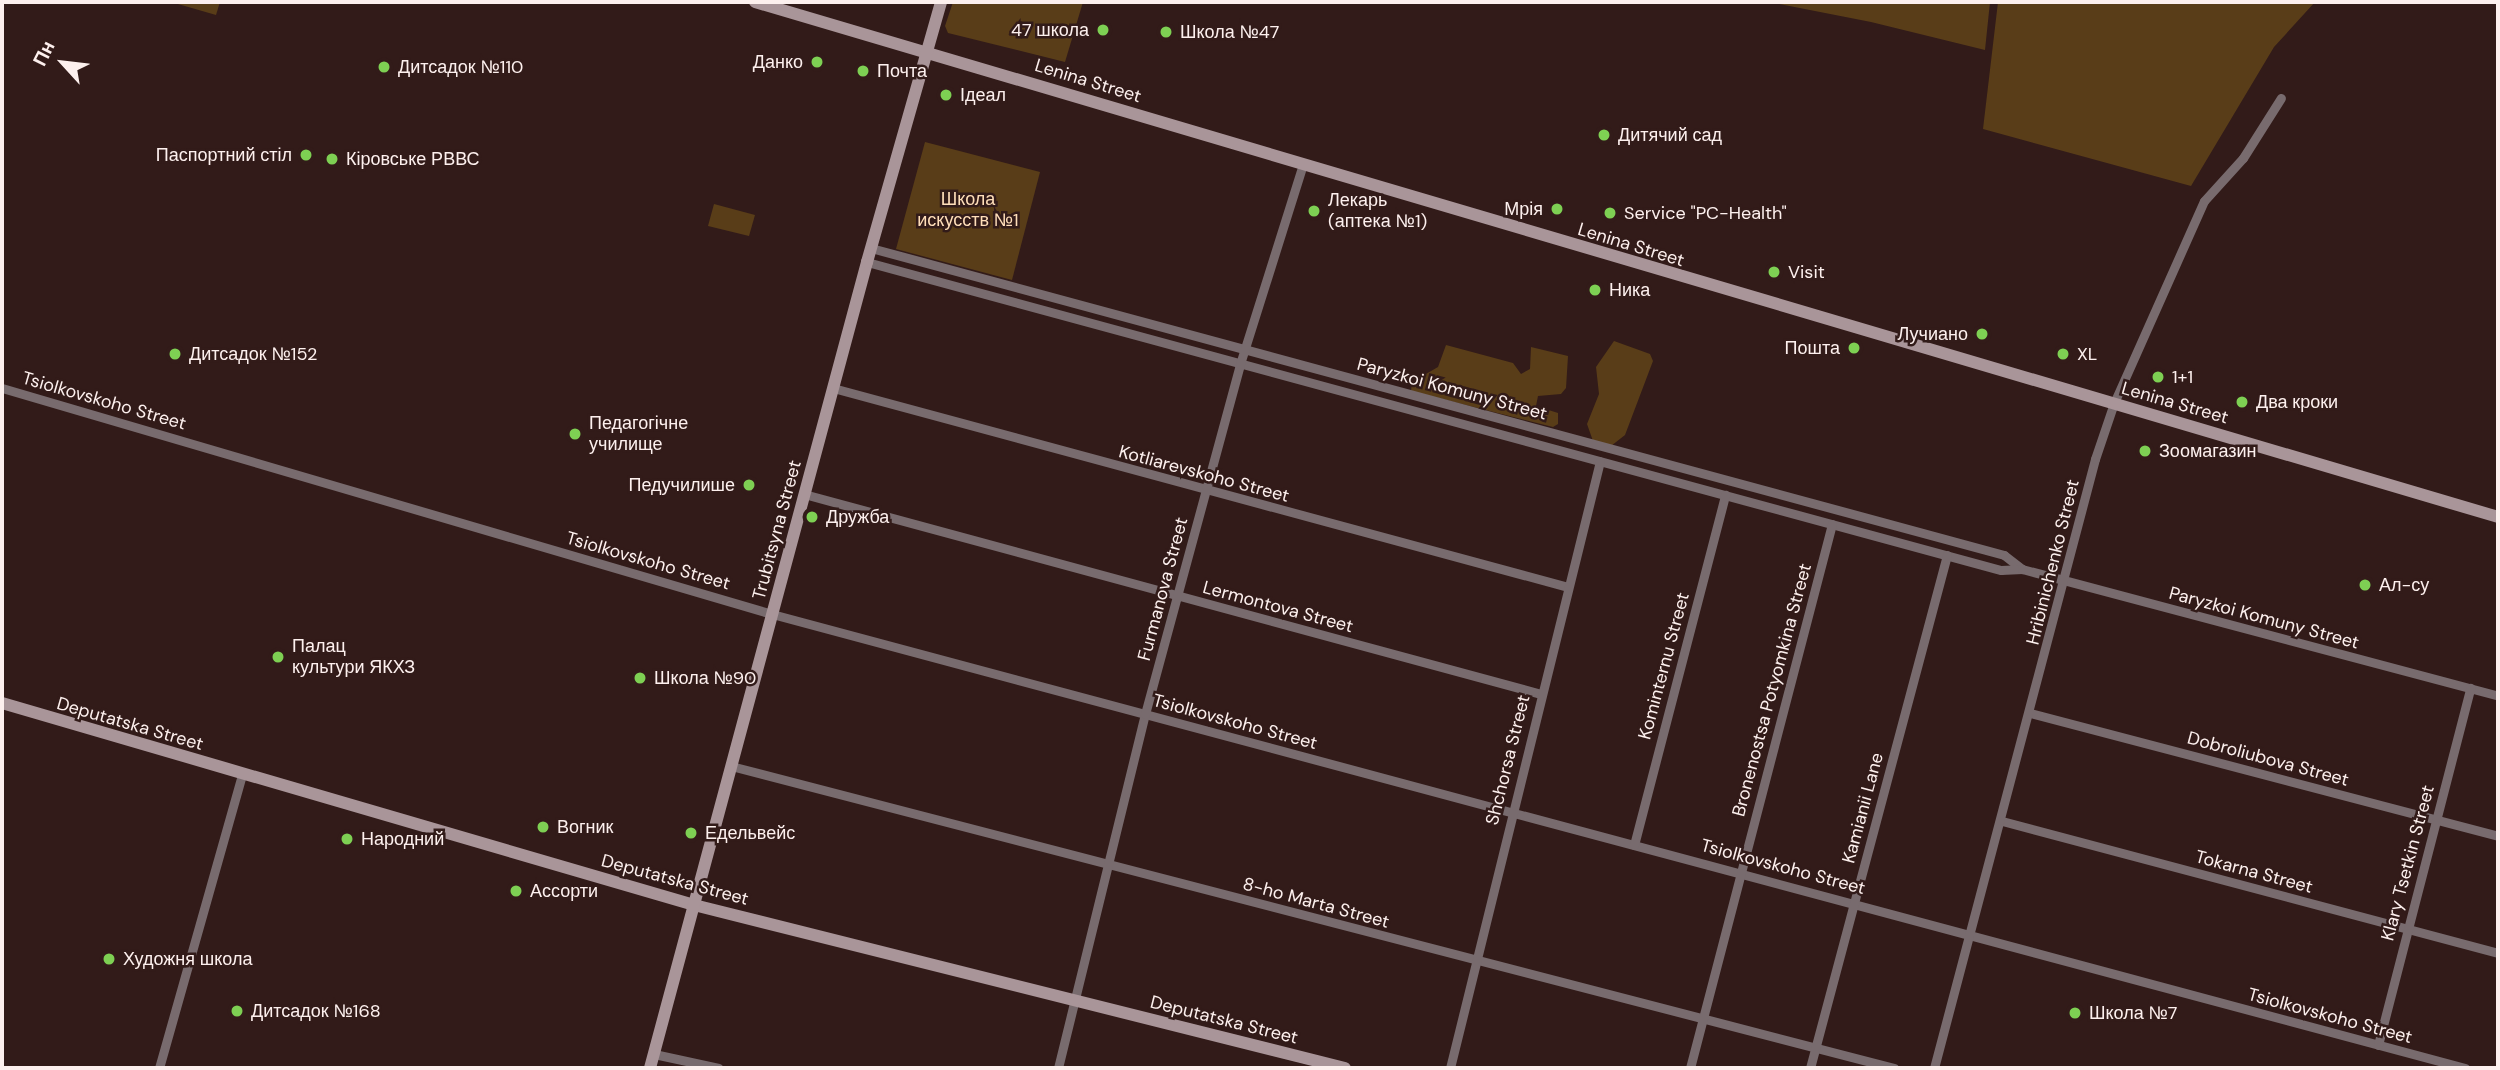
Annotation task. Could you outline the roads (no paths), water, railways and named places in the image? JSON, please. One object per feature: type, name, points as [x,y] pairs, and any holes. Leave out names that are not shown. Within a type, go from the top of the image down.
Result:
[{"type":"street","name":"Lenina Street","points":[[755,2],[925,50],[2498,517]]},
{"type":"street","name":"Trubitsyna Street","points":[[650,1068],[867,262],[925,50],[941,2]]},
{"type":"street","name":"Hribinichenko Street","points":[[1934,1068],[2066,581],[2088,483],[2114,404],[2204,201],[2244,158],[2281,98]]},
{"type":"street","name":"Furmanova Street","points":[[1058,1068],[1145,714],[1240,364],[1303,164]]},
{"type":"street","name":"Paryzkoi Komuny Street","points":[[871,248],[2004,555],[2022,569]]},
{"type":"street","name":"Paryzkoi Komuny Street","points":[[867,262],[2001,570],[2022,569],[2498,696]]},
{"type":"street","name":"Tsiolkovskoho Street","points":[[2,388],[772,614],[2465,1068]]},
{"type":"street","name":"Kotliarevskoho Street","points":[[833,388],[1568,587]]},
{"type":"street","name":"Shchorsa Street","points":[[1450,1068],[1510,814],[1600,461]]},
{"type":"street","name":"Lermontova Street","points":[[804,494],[1541,694]]},
{"type":"street","name":"Kominternu Street","points":[[1634,845],[1725,495]]},
{"type":"street","name":"Bronenostsa Potyomkina Street","points":[[1690,1068],[1832,524]]},
{"type":"street","name":"Kamianii Lane","points":[[1810,1068],[1947,555]]},
{"type":"street","name":"Klary Tsetkin Street","points":[[2378,1045],[2470,688]]},
{"type":"street","name":"Deputatska Street","points":[[2,703],[694,905],[1345,1068]]},
{"type":"street","name":"Dobroliubova Street","points":[[2030,713],[2498,836]]},
{"type":"street","name":"8-ho Marta Street","points":[[731,766],[1894,1068]]},
{"type":"street","points":[[159,1068],[242,775]]},
{"type":"street","name":"Tokarna Street","points":[[2002,821],[2498,953]]},
{"type":"street","points":[[654,1054],[719,1068]]},
{"type":"place","name":"47 школа","points":[[1103,30]]},
{"type":"place","name":"Школа №47","points":[[1166,32]]},
{"type":"place","name":"Данко","points":[[817,62]]},
{"type":"place","name":"Дитсадок №110","points":[[384,67]]},
{"type":"place","name":"Почта","points":[[863,71]]},
{"type":"place","name":"Ідеал","points":[[946,95]]},
{"type":"place","name":"Дитячий сад","points":[[1604,135]]},
{"type":"place","name":"Паспортний стіл","points":[[306,155]]},
{"type":"place","name":"Кіровське РВВС","points":[[332,159]]},
{"type":"place","name":"Мрія","points":[[1557,209]]},
{"type":"place","name":"Лекарь (аптека №1)","points":[[1314,211]]},
{"type":"place","name":"Service \"PC-Health\"","points":[[1610,213]]},
{"type":"place","name":"Visit","points":[[1774,272]]},
{"type":"place","name":"Ника","points":[[1595,290]]},
{"type":"place","name":"Лучиано","points":[[1982,334]]},
{"type":"place","name":"Пошта","points":[[1854,348]]},
{"type":"place","name":"Дитсадок №152","points":[[175,354]]},
{"type":"place","name":"XL","points":[[2063,354]]},
{"type":"place","name":"1+1","points":[[2158,377]]},
{"type":"place","name":"Два кроки","points":[[2242,402]]},
{"type":"place","name":"Педагогічне училище","points":[[575,434]]},
{"type":"place","name":"Зоомагазин","points":[[2145,451]]},
{"type":"place","name":"Педучилише","points":[[749,485]]},
{"type":"place","name":"Дружба","points":[[812,517]]},
{"type":"place","name":"Ал-су","points":[[2365,585]]},
{"type":"place","name":"Палац культури ЯКХЗ","points":[[278,657]]},
{"type":"place","name":"Школа №90","points":[[640,678]]},
{"type":"place","name":"Вогник","points":[[543,827]]},
{"type":"place","name":"Едельвейс","points":[[691,833]]},
{"type":"place","name":"Народний","points":[[347,839]]},
{"type":"place","name":"Ассорти","points":[[516,891]]},
{"type":"place","name":"Художня школа","points":[[109,959]]},
{"type":"place","name":"Дитсадок №168","points":[[237,1011]]},
{"type":"place","name":"Школа №7","points":[[2075,1013]]},
{"type":"park label","name":"Школа искусств №1","points":[[968,210]]}]
